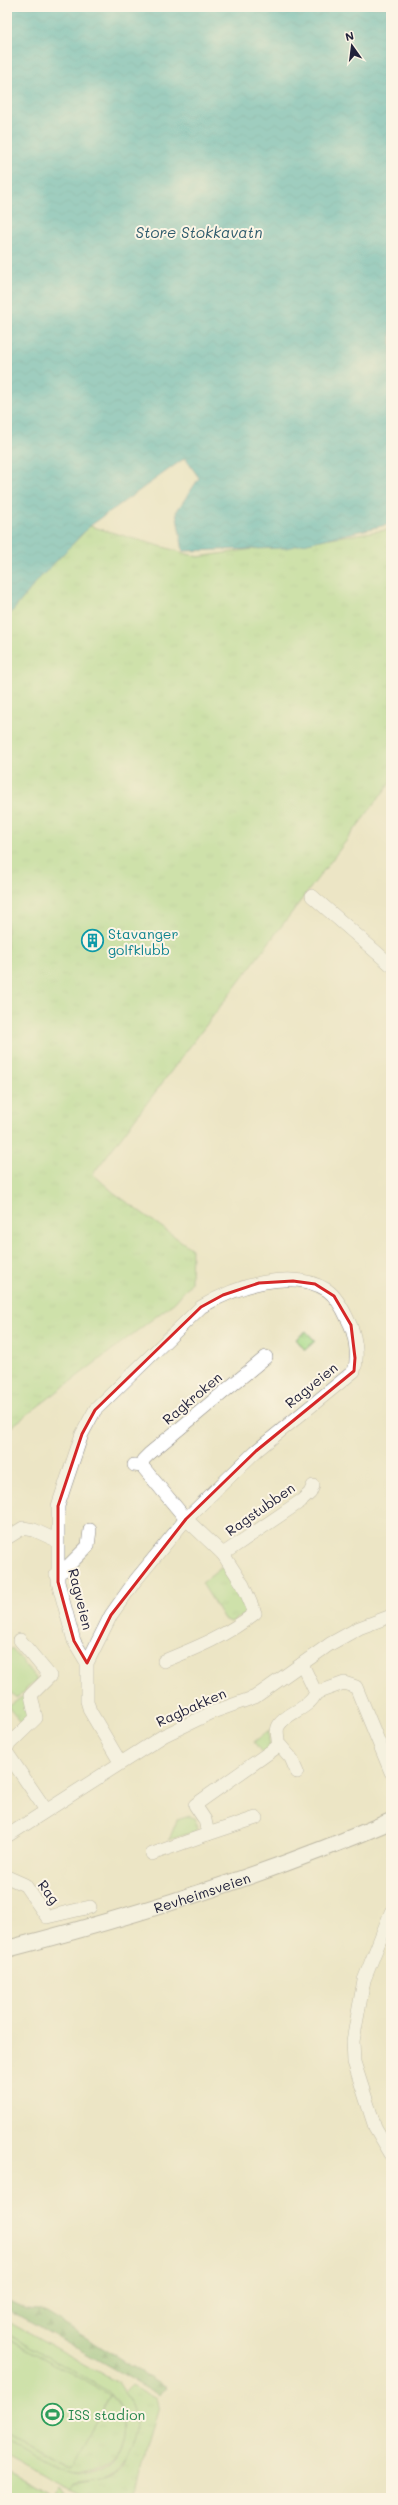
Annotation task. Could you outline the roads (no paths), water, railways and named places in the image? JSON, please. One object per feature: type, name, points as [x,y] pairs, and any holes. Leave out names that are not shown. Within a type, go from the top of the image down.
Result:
[{"type":"main road","name":"Revheimsveien","points":[[7,1949],[125,1918],[205,1893],[300,1859],[391,1821]]},
{"type":"street","points":[[312,896],[391,965]]},
{"type":"street","name":"Ragveien","points":[[87,1663],[74,1641],[56,1574],[56,1540],[58,1506],[88,1420],[100,1406],[201,1307],[223,1295],[259,1283],[302,1281],[328,1291],[337,1300],[351,1325],[355,1358],[354,1371],[251,1455],[186,1519],[135,1581],[111,1615],[87,1663],[87,1701],[90,1711],[120,1762]]},
{"type":"street","name":"Ragkroken","points":[[223,1554],[186,1519],[138,1465],[149,1454],[266,1357]]},
{"type":"street","name":"Ragstubben","points":[[164,1661],[210,1642],[238,1627],[255,1613],[246,1590],[223,1554],[301,1501],[310,1493],[313,1486]]},
{"type":"street","points":[[7,1538],[23,1528],[34,1530],[56,1540]]},
{"type":"street","points":[[56,1574],[64,1570],[88,1546],[90,1530]]},
{"type":"street","name":"Ragbakken","points":[[7,1836],[120,1762],[178,1728],[213,1712],[255,1697],[330,1644],[359,1628],[391,1616]]},
{"type":"street","points":[[7,1746],[36,1718],[31,1695],[50,1676],[20,1640]]},
{"type":"street","points":[[302,1664],[316,1693]]},
{"type":"street","points":[[297,1772],[291,1758],[279,1744],[277,1732],[280,1723],[311,1701],[316,1693],[344,1683],[356,1687],[391,1772]]},
{"type":"street","points":[[208,1834],[205,1820],[195,1805],[279,1744]]},
{"type":"street","points":[[7,1753],[46,1810]]},
{"type":"street","points":[[152,1854],[256,1818]]},
{"type":"street","name":"Rag","points":[[7,1877],[24,1885],[47,1917],[90,1907]]},
{"type":"street","points":[[391,1912],[364,1980],[353,2041],[354,2062],[375,2127],[391,2154]]},
{"type":"water","name":"Store Stokkavatn","points":[[7,7],[391,7],[391,526],[386,525],[286,548],[183,551],[176,512],[199,478],[185,458],[90,526],[38,580],[7,618]]},
{"type":"place","name":"Stavanger golfklubb","points":[[93,941]]},
{"type":"place","name":"ISS stadion","points":[[53,2414]]}]
